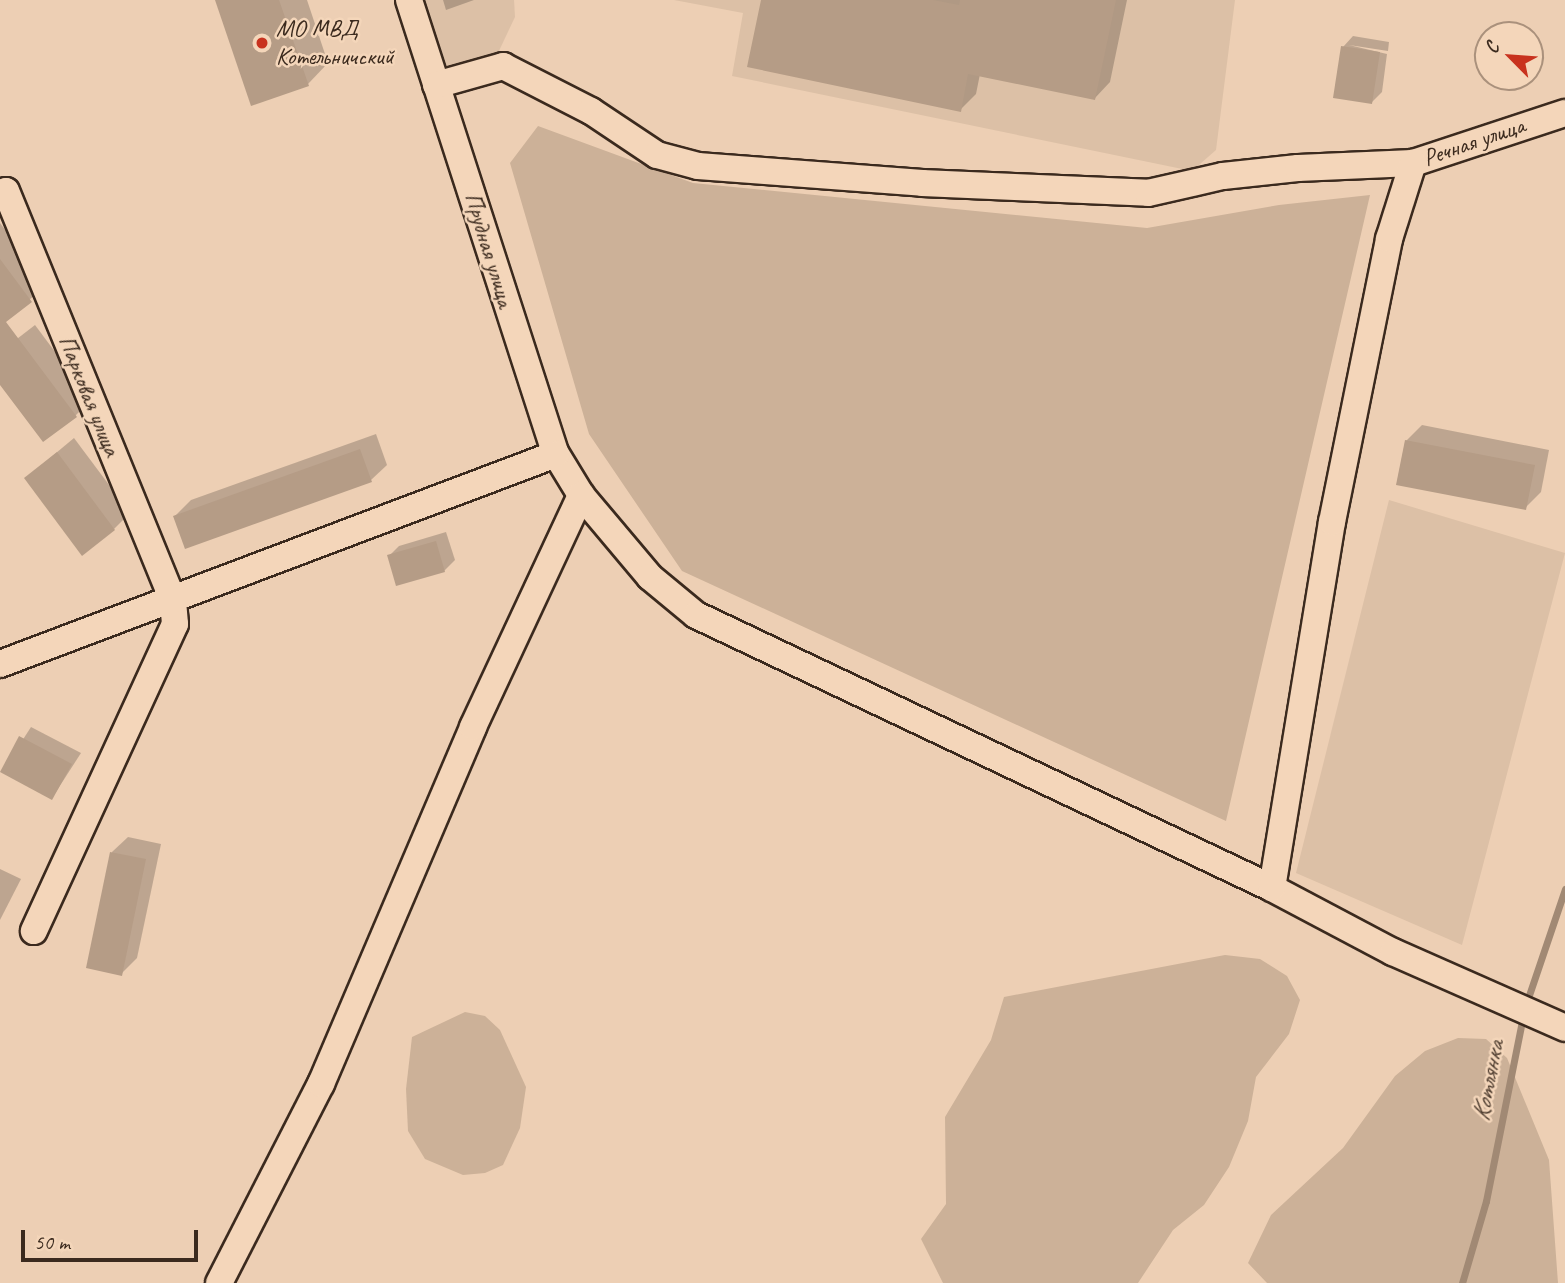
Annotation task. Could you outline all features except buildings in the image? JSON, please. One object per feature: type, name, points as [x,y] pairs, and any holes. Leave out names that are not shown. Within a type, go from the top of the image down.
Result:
[{"type":"street","name":"Прудная улица","points":[[408,0],[556,454],[581,495],[650,577],[696,615],[1272,888],[1392,952],[1565,1028]]},
{"type":"street","name":"Речная улица","points":[[436,85],[503,66],[591,111],[657,155],[698,166],[922,183],[1148,193],[1223,176],[1298,168],[1413,163],[1565,113]]},
{"type":"street","points":[[1272,888],[1332,522],[1389,239],[1413,163]]},
{"type":"street","name":"Парковая улица","points":[[3,192],[173,601],[175,624],[34,931]]},
{"type":"street","points":[[0,664],[173,601],[556,454]]},
{"type":"street","points":[[219,1283],[321,1084],[473,727],[581,495]]},
{"type":"shaded area","points":[[422,0],[514,0],[515,17],[498,53],[445,66]]},
{"type":"shaded area","points":[[674,0],[1235,0],[1216,150],[1192,171],[732,76],[743,13]]},
{"type":"shaded area","points":[[538,126],[693,183],[1147,228],[1279,205],[1370,195],[1226,821],[682,571],[589,434],[510,163]]},
{"type":"shaded area","points":[[1389,500],[1565,553],[1462,945],[1296,873]]},
{"type":"shaded area","points":[[1225,955],[1260,959],[1287,976],[1300,1000],[1289,1034],[1256,1077],[1248,1121],[1229,1167],[1204,1205],[1173,1230],[1138,1283],[943,1283],[921,1239],[946,1204],[945,1117],[991,1040],[1004,997]]},
{"type":"shaded area","points":[[465,1012],[485,1016],[500,1030],[526,1087],[520,1128],[503,1165],[485,1173],[463,1175],[425,1159],[408,1131],[406,1089],[412,1037]]},
{"type":"shaded area","points":[[1458,1038],[1486,1039],[1507,1058],[1549,1160],[1558,1283],[1267,1283],[1248,1263],[1271,1215],[1343,1148],[1395,1076],[1425,1051]]},
{"type":"waterway","name":"Котлянка","points":[[1462,1283],[1486,1201],[1524,1010],[1565,889]]},
{"type":"place","name":"МО МВД Котельничский","points":[[262,43]]}]
